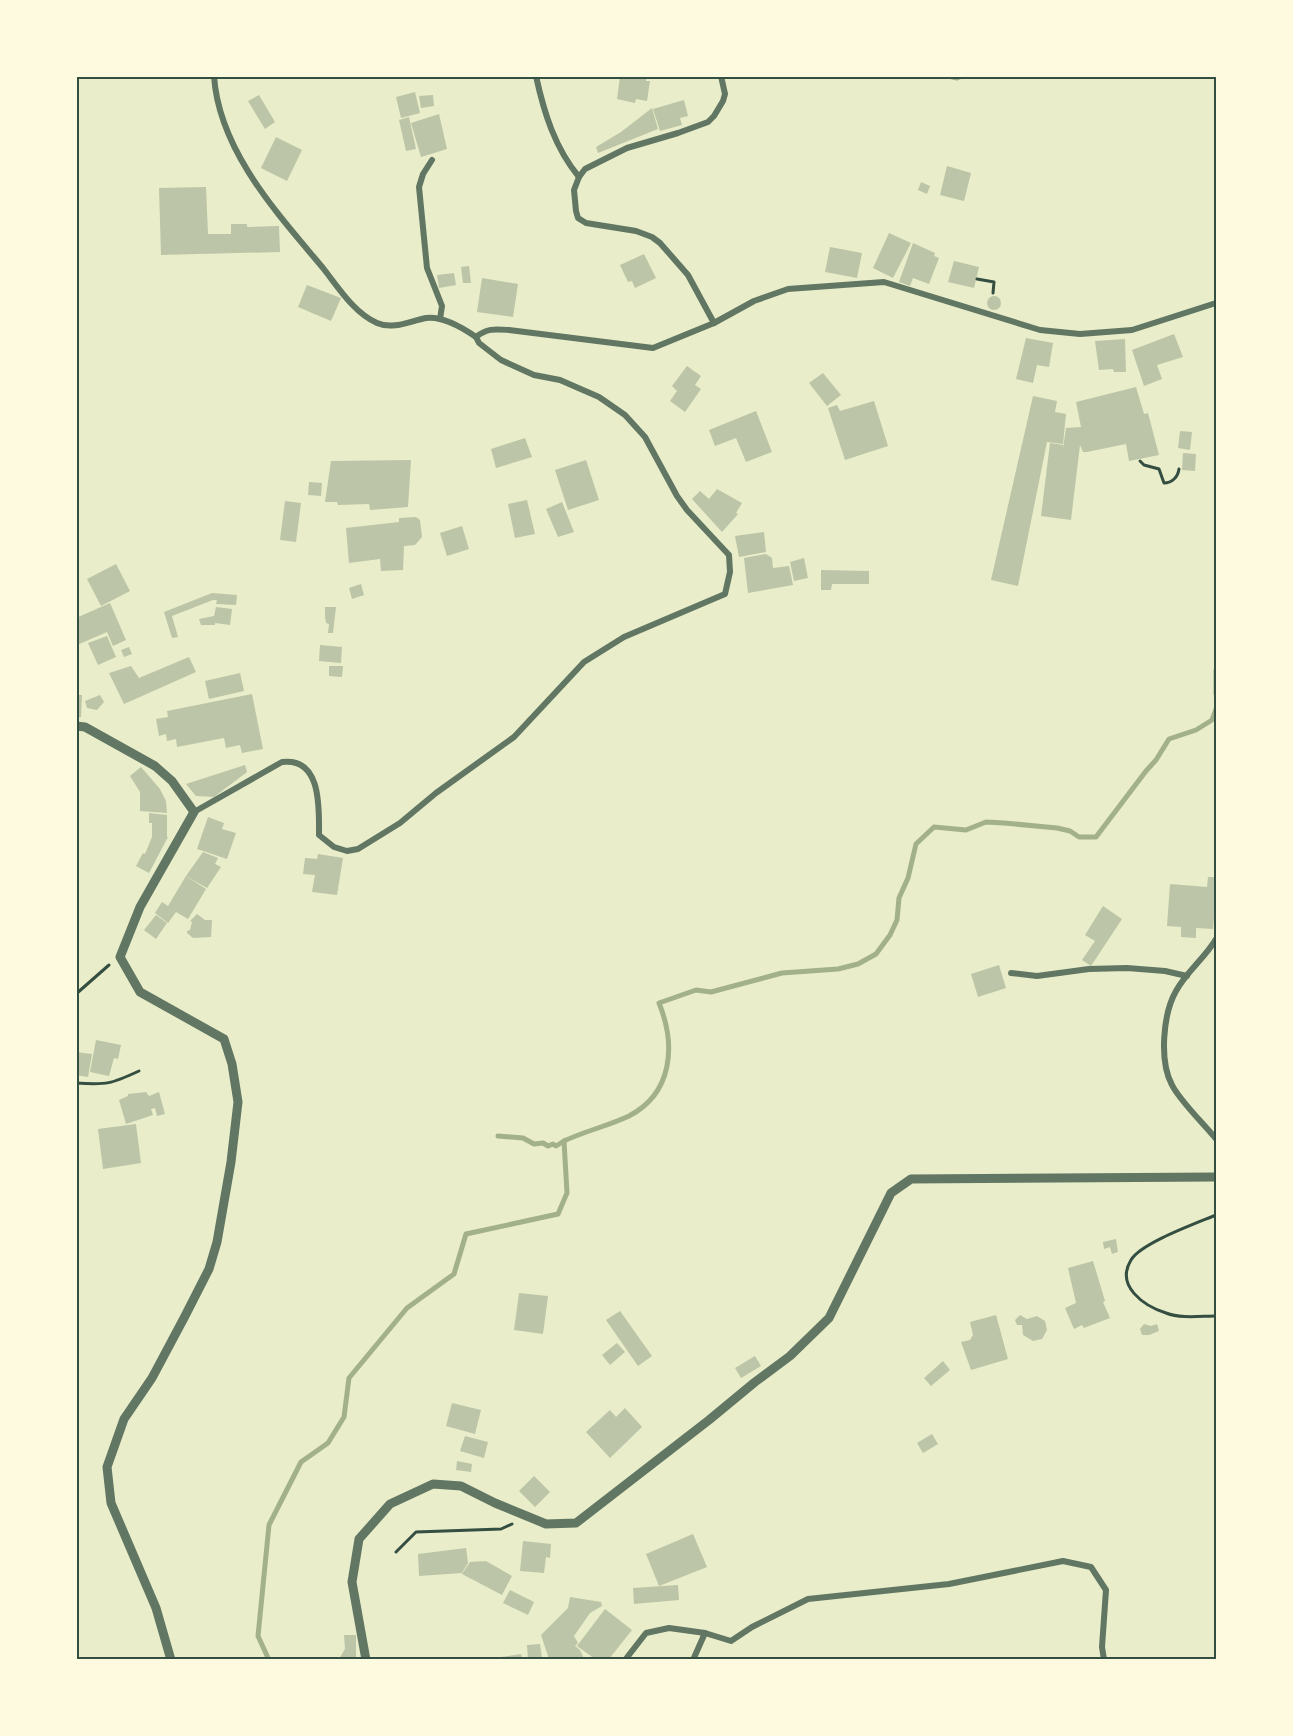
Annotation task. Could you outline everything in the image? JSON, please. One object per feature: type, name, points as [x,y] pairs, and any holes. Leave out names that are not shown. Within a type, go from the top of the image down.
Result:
[{"type":"street","points":[[171,1659],[156,1608],[111,1503],[107,1467],[124,1419],[152,1378],[209,1269],[217,1242],[231,1162],[238,1102],[232,1064],[224,1039],[140,992],[120,957],[140,907],[194,812],[282,762],[295,762],[307,770],[315,783],[319,800],[319,835],[334,847],[347,851],[358,849],[400,823],[436,793],[514,737],[584,662],[624,637],[725,594],[730,572],[729,555],[687,510],[645,437],[625,415],[589,393],[560,380],[534,375],[501,360],[464,328],[440,319],[427,318],[390,326],[378,324],[358,311],[274,209],[246,169],[215,93],[214,76]]},
{"type":"street","points":[[536,76],[542,104],[552,132],[570,167],[579,177]]},
{"type":"street","points":[[714,323],[688,275],[652,237],[636,231],[586,223],[578,218],[574,190],[585,169],[627,148],[708,122],[723,101],[721,76]]},
{"type":"street","points":[[432,160],[423,174],[419,187],[425,258],[442,306],[440,319]]},
{"type":"street","points":[[476,337],[483,331],[493,328],[654,348],[714,323],[754,301],[788,289],[884,282],[1040,330],[1080,334],[1132,330],[1216,303]]},
{"type":"street","points":[[76,726],[85,727],[155,766],[172,781],[194,812]]},
{"type":"street","points":[[1216,939],[1209,952],[1177,990],[1168,1008],[1165,1031],[1166,1070],[1172,1087],[1216,1139]]},
{"type":"street","points":[[1011,972],[1037,976],[1089,969],[1127,968],[1165,971],[1187,976]]},
{"type":"street","points":[[366,1659],[352,1582],[359,1539],[390,1504],[433,1484],[461,1486],[546,1524],[576,1523],[790,1356],[829,1318],[891,1193],[911,1179],[1216,1177]]},
{"type":"street","points":[[625,1659],[646,1633],[669,1628],[705,1633],[731,1641],[752,1627],[808,1599],[949,1584],[1063,1561],[1091,1566],[1106,1590],[1102,1647],[1104,1659]]},
{"type":"street","points":[[693,1659],[705,1633]]},
{"type":"path","points":[[977,279],[994,282],[993,293]]},
{"type":"path","points":[[1140,461],[1144,465],[1159,469],[1164,483],[1172,481],[1179,469]]},
{"type":"path","points":[[76,994],[120,957]]},
{"type":"path","points":[[76,1083],[100,1085],[139,1071]]},
{"type":"path","points":[[1216,1215],[1150,1245],[1131,1259],[1127,1276],[1132,1294],[1166,1314],[1216,1316]]},
{"type":"path","points":[[396,1552],[416,1532],[501,1529],[527,1517]]},
{"type":"building","points":[[620,76],[647,76],[646,81],[650,81],[647,101],[636,99],[635,103],[617,99]]},
{"type":"building","points":[[415,92],[420,113],[401,118],[396,97]]},
{"type":"building","points":[[259,95],[275,122],[265,129],[248,101]]},
{"type":"building","points":[[433,95],[434,106],[421,108],[419,96]]},
{"type":"building","points":[[684,100],[688,116],[680,118],[682,125],[660,131],[653,109]]},
{"type":"building","points":[[652,108],[658,129],[598,153],[596,147],[621,132]]},
{"type":"building","points":[[439,114],[447,149],[421,157],[411,123]]},
{"type":"building","points":[[409,117],[416,149],[406,151],[399,120]]},
{"type":"building","points":[[276,137],[302,150],[287,181],[261,168]]},
{"type":"building","points":[[947,166],[971,173],[964,201],[940,195]]},
{"type":"building","points":[[921,182],[930,186],[927,194],[918,190]]},
{"type":"building","points":[[206,187],[208,234],[231,234],[231,224],[247,224],[247,227],[279,226],[280,252],[161,255],[159,188]]},
{"type":"building","points":[[889,233],[911,243],[893,278],[873,268]]},
{"type":"building","points":[[913,243],[935,253],[934,256],[939,258],[929,284],[913,278],[910,286],[899,282]]},
{"type":"building","points":[[830,247],[862,253],[857,278],[825,272]]},
{"type":"building","points":[[644,254],[656,278],[635,288],[632,281],[628,282],[620,265]]},
{"type":"building","points":[[954,261],[979,267],[974,288],[948,282]]},
{"type":"building","points":[[469,266],[471,283],[463,283],[461,267]]},
{"type":"building","points":[[454,273],[456,285],[439,288],[437,275]]},
{"type":"building","points":[[482,278],[518,284],[513,317],[477,312]]},
{"type":"building","points":[[307,285],[341,298],[331,321],[298,307]]},
{"type":"building","points":[[991,296],[997,296],[1001,303],[997,310],[991,310],[987,306],[987,300]]},
{"type":"building","points":[[1174,334],[1183,357],[1157,365],[1162,379],[1144,386],[1132,350]]},
{"type":"building","points":[[1026,338],[1053,343],[1049,367],[1037,365],[1033,383],[1016,379]]},
{"type":"building","points":[[1125,339],[1126,372],[1114,372],[1113,369],[1099,370],[1095,341]]},
{"type":"building","points":[[687,366],[701,376],[695,385],[701,389],[685,412],[670,401],[677,391],[672,386]]},
{"type":"building","points":[[823,373],[841,395],[827,406],[809,383]]},
{"type":"building","points":[[1136,387],[1144,414],[1148,413],[1159,455],[1129,461],[1126,444],[1087,452],[1083,452],[1080,445],[1071,520],[1041,516],[1050,443],[1063,445],[1063,448],[1066,428],[1081,427],[1076,402]]},
{"type":"building","points":[[1033,396],[1057,401],[1055,412],[1066,414],[1063,444],[1047,442],[1018,586],[991,580]]},
{"type":"building","points":[[874,401],[888,446],[845,460],[828,408],[837,405],[840,411]]},
{"type":"building","points":[[756,411],[772,452],[746,462],[736,438],[715,446],[709,430]]},
{"type":"building","points":[[1180,431],[1192,432],[1190,450],[1178,448]]},
{"type":"building","points":[[525,438],[532,457],[496,468],[491,449]]},
{"type":"building","points":[[1183,453],[1196,454],[1195,471],[1182,470]]},
{"type":"building","points":[[411,460],[408,507],[370,510],[369,504],[338,505],[337,502],[325,502],[331,461]]},
{"type":"building","points":[[586,460],[599,500],[568,510],[555,470]]},
{"type":"building","points":[[309,482],[322,483],[321,496],[308,495]]},
{"type":"building","points":[[717,489],[742,503],[736,513],[738,514],[722,532],[692,499],[700,491],[709,499]]},
{"type":"building","points":[[527,500],[535,534],[515,538],[508,504]]},
{"type":"building","points":[[285,501],[301,503],[296,542],[280,540]]},
{"type":"building","points":[[562,502],[574,532],[558,537],[546,509]]},
{"type":"building","points":[[416,517],[420,520],[422,537],[415,545],[404,546],[403,570],[381,571],[380,559],[349,563],[346,528],[399,522],[399,518]]},
{"type":"building","points":[[462,526],[469,549],[447,556],[440,533]]},
{"type":"building","points":[[764,532],[766,552],[739,557],[735,536]]},
{"type":"building","points":[[766,554],[772,558],[773,568],[789,566],[793,585],[748,593],[744,558]]},
{"type":"building","points":[[804,558],[808,578],[794,581],[790,562]]},
{"type":"building","points":[[116,564],[130,591],[101,606],[87,579]]},
{"type":"building","points":[[821,570],[869,571],[869,584],[832,584],[831,590],[821,590]]},
{"type":"building","points":[[361,584],[364,595],[352,599],[349,588]]},
{"type":"building","points":[[212,593],[237,595],[236,605],[216,604],[217,600],[213,600],[172,616],[178,637],[172,638],[164,612]]},
{"type":"building","points":[[110,603],[126,640],[113,646],[107,632],[77,645],[76,618]]},
{"type":"building","points":[[216,607],[232,609],[230,625],[215,623],[215,625],[201,625],[199,619],[214,616]]},
{"type":"building","points":[[325,607],[336,607],[333,633],[328,633],[329,624],[326,623]]},
{"type":"building","points":[[107,636],[116,657],[98,665],[88,643]]},
{"type":"building","points":[[320,645],[342,647],[341,663],[319,661]]},
{"type":"building","points":[[129,647],[132,654],[124,657],[121,650]]},
{"type":"building","points":[[189,657],[196,672],[124,704],[109,673],[131,666],[139,678]]},
{"type":"building","points":[[329,666],[343,666],[342,677],[329,676]]},
{"type":"building","points":[[240,673],[244,691],[209,699],[205,681]]},
{"type":"building","points":[[252,694],[263,749],[242,753],[240,745],[226,748],[224,738],[177,747],[176,739],[167,741],[166,734],[159,736],[156,719],[168,717],[167,711]]},
{"type":"building","points":[[76,695],[82,695],[81,717],[76,717]]},
{"type":"building","points":[[100,695],[104,702],[97,710],[87,708],[85,701]]},
{"type":"building","points":[[245,765],[247,772],[214,797],[196,796],[186,784]]},
{"type":"building","points":[[141,767],[160,789],[166,801],[167,813],[140,811],[140,792],[130,776]]},
{"type":"building","points":[[149,813],[167,815],[168,837],[149,873],[136,866],[143,853],[145,854],[152,837]]},
{"type":"building","points":[[208,817],[224,823],[222,829],[236,833],[227,859],[197,849]]},
{"type":"building","points":[[203,852],[218,858],[215,864],[221,867],[207,888],[186,876]]},
{"type":"building","points":[[318,854],[343,858],[337,895],[312,892],[315,875],[303,874],[305,858],[317,859]]},
{"type":"building","points":[[1215,866],[1216,906],[1213,929],[1196,928],[1196,938],[1181,937],[1181,927],[1167,926],[1170,884],[1207,887],[1208,877],[1214,877]]},
{"type":"building","points":[[186,876],[206,889],[188,919],[176,912],[168,923],[155,913],[162,902],[168,906]]},
{"type":"building","points":[[1103,906],[1122,919],[1091,966],[1082,960],[1095,941],[1085,935]]},
{"type":"building","points":[[197,914],[205,920],[212,920],[211,937],[193,938],[187,933],[192,922],[190,921]]},
{"type":"building","points":[[156,915],[167,923],[156,939],[144,930]]},
{"type":"building","points":[[999,965],[1006,988],[978,997],[971,974]]},
{"type":"building","points":[[96,1040],[121,1045],[118,1059],[114,1058],[109,1076],[90,1072]]},
{"type":"building","points":[[76,1052],[92,1054],[88,1077],[76,1075]]},
{"type":"building","points":[[146,1092],[149,1096],[159,1092],[165,1114],[157,1116],[155,1108],[151,1109],[153,1115],[126,1124],[119,1100],[128,1094]]},
{"type":"building","points":[[136,1124],[141,1163],[103,1169],[98,1129]]},
{"type":"building","points":[[1116,1239],[1118,1252],[1112,1254],[1110,1247],[1104,1249],[1103,1242]]},
{"type":"building","points":[[1093,1261],[1105,1301],[1103,1302],[1110,1318],[1084,1328],[1082,1325],[1074,1329],[1065,1308],[1076,1303],[1068,1268]]},
{"type":"building","points":[[519,1293],[548,1296],[543,1334],[514,1330]]},
{"type":"building","points":[[620,1311],[652,1356],[638,1366],[606,1320]]},
{"type":"building","points":[[996,1315],[1008,1359],[971,1370],[961,1342],[970,1340],[973,1335],[970,1322]]},
{"type":"building","points":[[1020,1315],[1027,1319],[1037,1316],[1045,1321],[1047,1330],[1042,1339],[1033,1341],[1023,1335],[1022,1325],[1017,1325],[1015,1320]]},
{"type":"building","points":[[1144,1324],[1151,1326],[1157,1324],[1159,1331],[1142,1335],[1140,1329]]},
{"type":"building","points":[[617,1343],[625,1352],[610,1365],[602,1355]]},
{"type":"building","points":[[755,1356],[761,1366],[741,1378],[735,1368]]},
{"type":"building","points":[[943,1361],[950,1370],[931,1386],[924,1378]]},
{"type":"building","points":[[452,1403],[481,1410],[475,1434],[446,1426]]},
{"type":"building","points":[[625,1408],[642,1427],[610,1458],[586,1432],[610,1410],[616,1417]]},
{"type":"building","points":[[932,1434],[938,1444],[923,1453],[917,1443]]},
{"type":"building","points":[[465,1436],[488,1442],[484,1458],[460,1451]]},
{"type":"building","points":[[457,1461],[472,1464],[471,1472],[456,1470]]},
{"type":"building","points":[[534,1476],[550,1492],[535,1507],[519,1491]]},
{"type":"building","points":[[693,1534],[707,1567],[659,1586],[646,1554]]},
{"type":"building","points":[[523,1541],[551,1544],[550,1558],[546,1557],[544,1573],[520,1571]]},
{"type":"building","points":[[466,1548],[468,1563],[462,1573],[419,1576],[418,1554]]},
{"type":"building","points":[[486,1561],[512,1576],[502,1595],[462,1574],[470,1562]]},
{"type":"building","points":[[678,1585],[679,1600],[634,1604],[633,1588]]},
{"type":"building","points":[[510,1590],[534,1602],[528,1615],[503,1603]]},
{"type":"building","points":[[570,1597],[601,1602],[602,1606],[590,1613],[574,1636],[578,1643],[575,1646],[580,1650],[584,1659],[549,1659],[541,1635],[568,1608]]},
{"type":"building","points":[[605,1609],[632,1630],[609,1659],[595,1659],[577,1646]]},
{"type":"building","points":[[344,1635],[356,1635],[356,1659],[339,1659],[345,1649]]},
{"type":"building","points":[[540,1644],[542,1658],[528,1659],[527,1645]]},
{"type":"building","points":[[521,1654],[522,1659],[494,1659],[494,1658]]},
{"type":"waterway","points":[[948,76],[957,78],[962,76]]},
{"type":"waterway","points":[[1216,670],[1216,694]]},
{"type":"waterway","points":[[269,1660],[258,1636],[269,1525],[301,1462],[328,1443],[344,1417],[349,1378],[407,1308],[454,1274],[466,1234],[558,1214],[567,1193],[564,1141],[629,1116],[655,1095],[662,1081],[669,1051],[668,1035],[659,1003],[696,990],[711,992],[782,973],[838,969],[858,964],[876,954],[890,935],[897,920],[899,898],[908,878],[916,844],[934,827],[966,830],[986,822],[1004,823],[1057,828],[1070,831],[1079,837],[1096,837],[1156,760],[1169,739],[1196,730],[1212,720],[1216,709]]},
{"type":"waterway","points":[[498,1136],[523,1138],[534,1144],[543,1143],[548,1146],[553,1144],[556,1146],[564,1141]]}]
